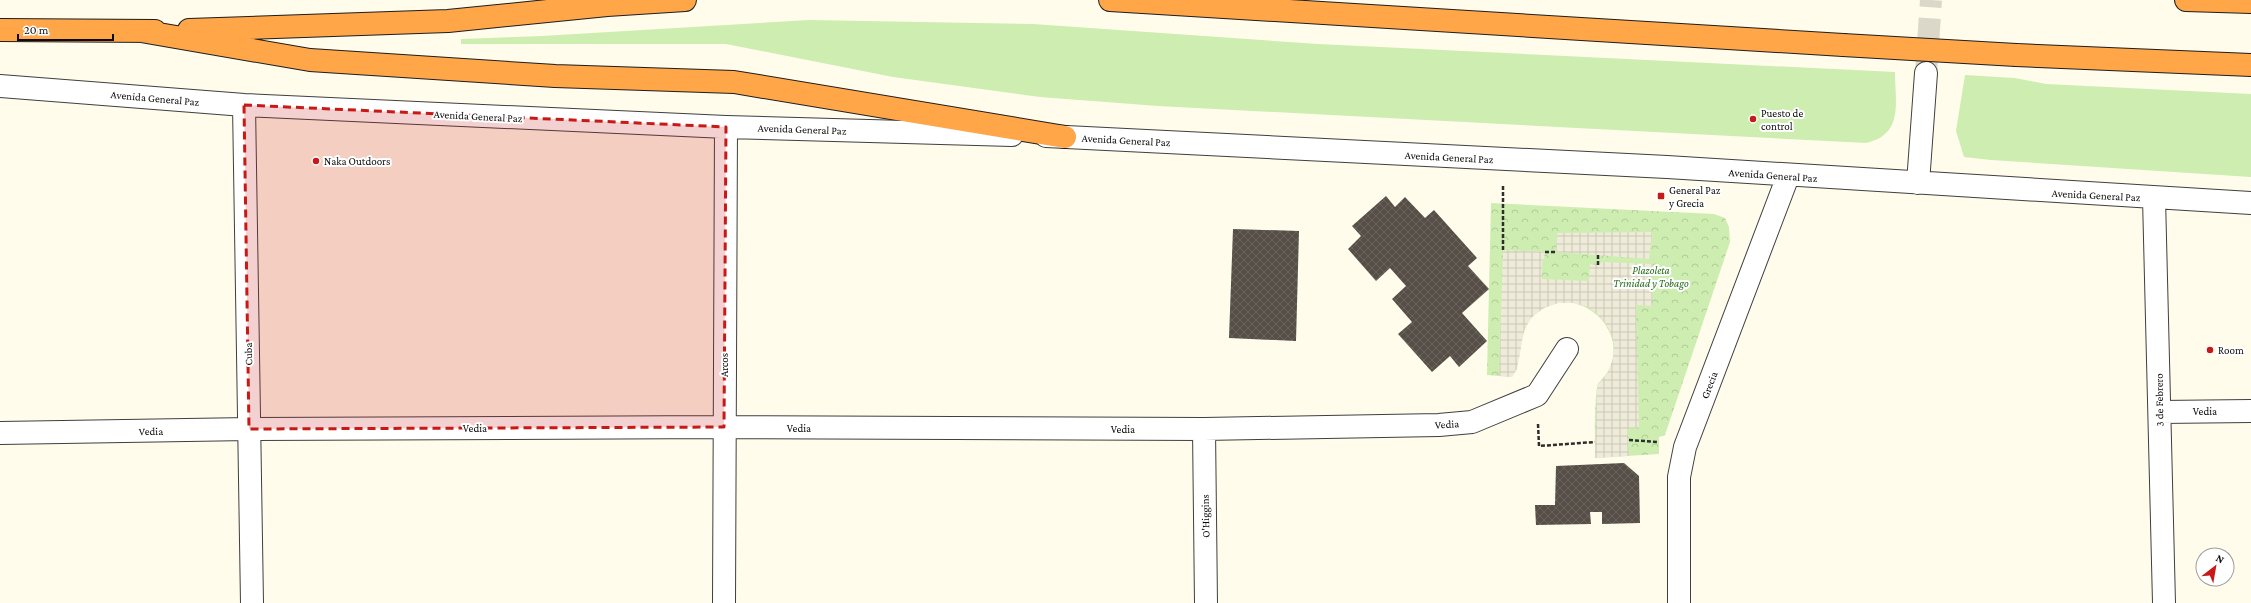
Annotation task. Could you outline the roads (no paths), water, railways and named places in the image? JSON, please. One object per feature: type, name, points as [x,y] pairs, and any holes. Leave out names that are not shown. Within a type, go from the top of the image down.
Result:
[{"type":"highway","points":[[0,30],[141,31],[448,21],[606,5],[685,0]]},
{"type":"highway","points":[[1110,0],[2016,55],[2251,65]]},
{"type":"highway","points":[[2186,0],[2251,2]]},
{"type":"highway","points":[[141,31],[310,60],[555,76],[734,82],[1065,136]]},
{"type":"street","points":[[1918,183],[1926,73]]},
{"type":"street","name":"Avenida General Paz","points":[[0,86],[244,105],[726,127],[1065,136],[1501,160],[1667,167],[1788,176],[2251,203]]},
{"type":"street","name":"Cuba","points":[[244,105],[252,603]]},
{"type":"street","name":"Arcos","points":[[724,603],[726,127]]},
{"type":"street","name":"Grecia","points":[[1679,603],[1679,477],[1685,447],[1788,176]]},
{"type":"street","name":"3 de Febrero","points":[[2154,198],[2164,603]]},
{"type":"street","name":"Vedia","points":[[0,433],[249,429],[724,427],[1204,429],[1431,425],[1472,422],[1537,394],[1567,349]]},
{"type":"street","name":"Vedia","points":[[2160,412],[2251,411]]},
{"type":"street","name":"O'Higgins","points":[[1204,429],[1206,603]]},
{"type":"tunnel","points":[[1926,73],[1931,0]]},
{"type":"place","name":"Puesto de control","points":[[1753,119]]},
{"type":"place","name":"Naka Outdoors","points":[[316,161]]},
{"type":"place","name":"General Paz y Grecia","points":[[1661,196]]},
{"type":"place","name":"Room","points":[[2210,350]]},
{"type":"park label","name":"Plazoleta Trinidad y Tobago","points":[[1651,276]]}]
